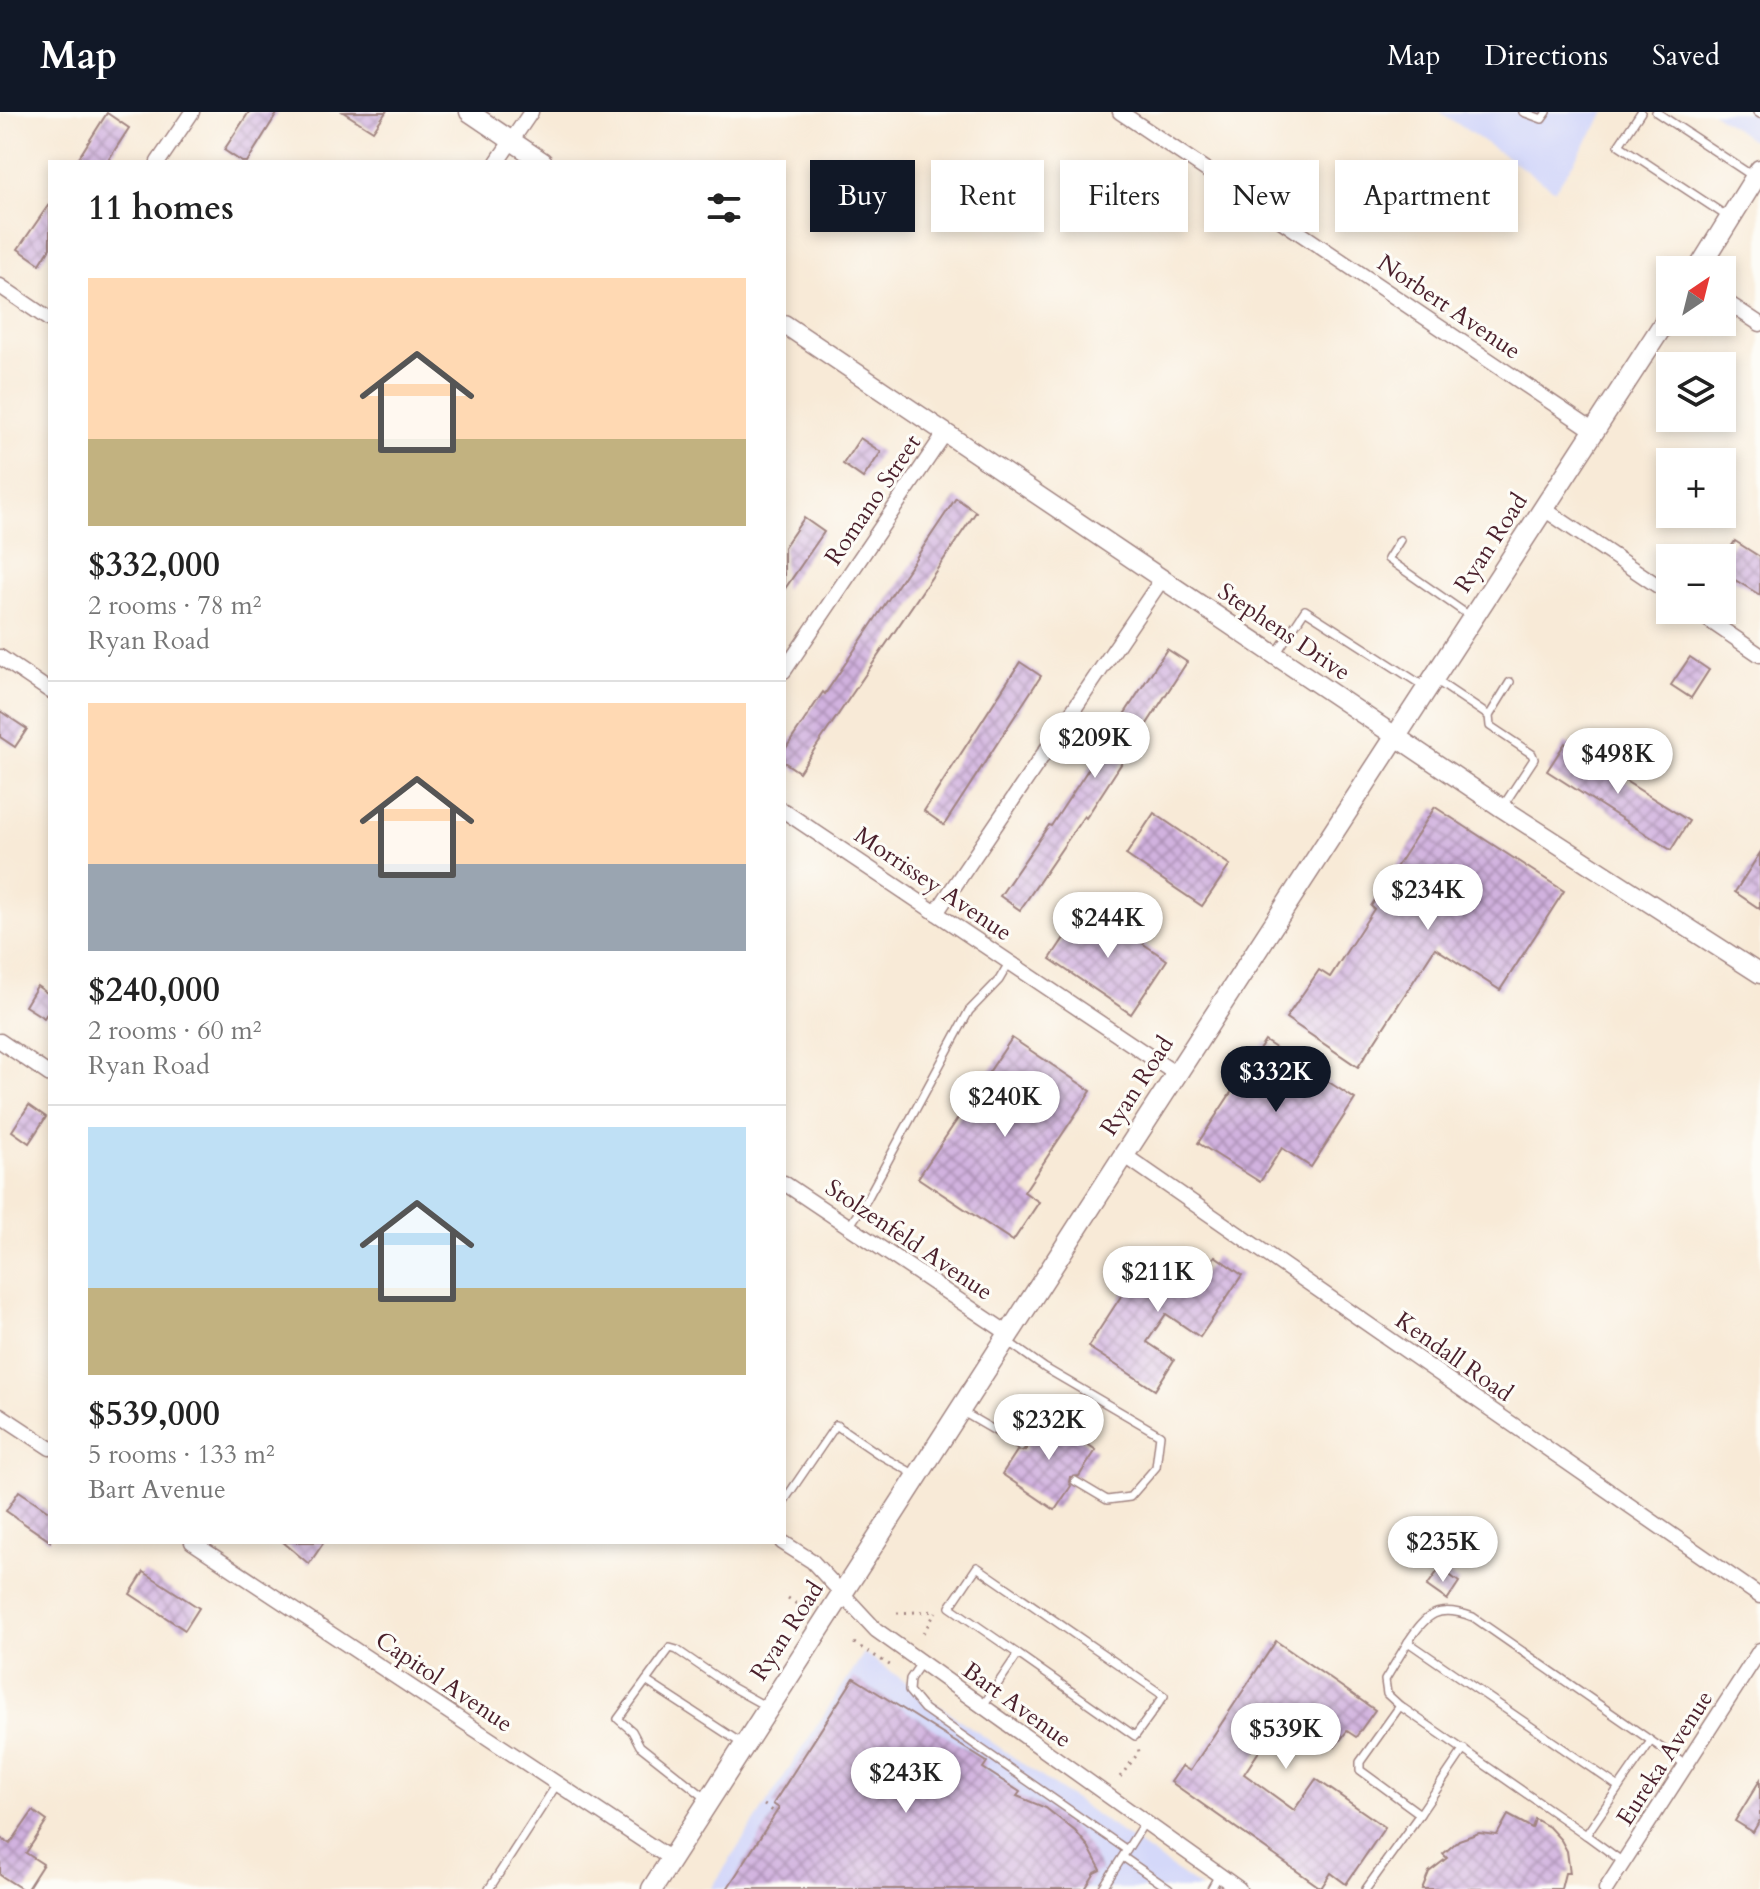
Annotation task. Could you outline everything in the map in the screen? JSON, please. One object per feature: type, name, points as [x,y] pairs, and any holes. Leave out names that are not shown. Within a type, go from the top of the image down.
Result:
[{"type":"main road","points":[[1707,256],[1758,174]]},
{"type":"main road","name":"Ryan Road","points":[[652,1889],[1656,336]]},
{"type":"street","points":[[159,160],[192,112]]},
{"type":"street","points":[[469,112],[540,160]]},
{"type":"street","points":[[498,160],[531,112]]},
{"type":"street","name":"Norbert Avenue","points":[[1120,112],[1594,431]]},
{"type":"street","points":[[0,286],[48,319]]},
{"type":"street","points":[[1736,308],[1760,324]]},
{"type":"street","name":"Stephens Drive","points":[[786,325],[1502,808],[1760,974]]},
{"type":"street","name":"Romano Street","points":[[786,668],[945,433]]},
{"type":"street","points":[[1544,509],[1656,585]]},
{"type":"street","points":[[936,913],[1162,579]]},
{"type":"street","points":[[1715,624],[1760,655]]},
{"type":"street","points":[[0,657],[48,690]]},
{"type":"street","name":"Morrissey Avenue","points":[[786,812],[1176,1074]]},
{"type":"street","points":[[0,1041],[48,1074]]},
{"type":"street","name":"Kendall Road","points":[[1124,1155],[1760,1596]]},
{"type":"street","name":"Stolzenfeld Avenue","points":[[786,1184],[1007,1337]]},
{"type":"street","points":[[0,1415],[48,1447]]},
{"type":"street","name":"Capitol Avenue","points":[[195,1544],[671,1859]]},
{"type":"street","name":"Bart Avenue","points":[[785,1544],[812,1561],[876,1630],[1239,1889]]},
{"type":"street","name":"Eureka Avenue","points":[[1606,1889],[1760,1650]]},
{"type":"lane","points":[[1523,112],[1542,119],[1547,112]]},
{"type":"lane","points":[[1641,112],[1619,145],[1730,218]]},
{"type":"lane","points":[[1656,112],[1758,174]]},
{"type":"lane","points":[[1400,540],[1388,559],[1472,618]]},
{"type":"lane","points":[[1276,655],[1305,610],[1489,716]]},
{"type":"lane","points":[[1502,808],[1534,759],[1532,754],[1490,726],[1489,716],[1510,682]]},
{"type":"lane","points":[[849,1227],[969,1011],[999,980],[1010,962]]},
{"type":"lane","points":[[1007,1337],[1045,1368],[1160,1435],[1156,1467],[1130,1497],[1107,1500],[1075,1481]]},
{"type":"lane","points":[[960,1410],[1021,1446]]},
{"type":"lane","points":[[786,1498],[836,1425],[918,1476]]},
{"type":"lane","points":[[977,1567],[1164,1696],[1135,1736],[1018,1654],[950,1607],[977,1567]]},
{"type":"lane","points":[[1623,1862],[1387,1694],[1385,1680],[1408,1642],[1422,1621],[1435,1612],[1448,1611],[1473,1617],[1686,1765]]},
{"type":"lane","points":[[1408,1642],[1619,1787]]},
{"type":"lane","points":[[709,1801],[640,1746],[632,1731],[618,1719],[670,1648],[768,1708]]},
{"type":"lane","points":[[982,1707],[1018,1654]]},
{"type":"lane","points":[[921,1663],[910,1679],[909,1691],[924,1709],[1125,1854],[1163,1887]]},
{"type":"lane","points":[[646,1681],[745,1745]]},
{"type":"lane","points":[[1400,1706],[1360,1762],[1360,1770],[1420,1814]]},
{"type":"lane","points":[[1586,1835],[1651,1741]]},
{"type":"lane","points":[[1366,1889],[1464,1749]]},
{"type":"lane","points":[[489,1889],[557,1784]]},
{"type":"lane","points":[[1102,1889],[1144,1823]]},
{"type":"lane","points":[[1211,1889],[1219,1875]]},
{"type":"path","points":[[788,1598],[804,1609]]},
{"type":"path","points":[[897,1613],[937,1611],[923,1633]]},
{"type":"path","points":[[854,1643],[893,1667]]},
{"type":"path","points":[[1120,1777],[1139,1752],[1135,1736]]},
{"type":"path","points":[[764,1805],[776,1813]]},
{"type":"shaded area","points":[[1440,112],[1606,112],[1555,190],[1518,165],[1518,160],[1511,160]]},
{"type":"shaded area","points":[[1712,112],[1760,112],[1760,130],[1753,141]]},
{"type":"shaded area","points":[[864,1653],[1082,1805],[1202,1889],[711,1889]]},
{"type":"building","points":[[249,112],[278,112],[248,160],[239,160],[224,150]]},
{"type":"building","points":[[343,112],[386,112],[373,131]]},
{"type":"building","points":[[107,113],[129,128],[108,160],[77,160]]},
{"type":"building","points":[[48,206],[48,251],[40,264],[18,249]]},
{"type":"building","points":[[860,438],[881,452],[863,478],[843,464]]},
{"type":"building","points":[[956,498],[976,512],[799,772],[786,763],[786,748],[823,692],[825,694]]},
{"type":"building","points":[[804,518],[824,532],[786,587],[786,544]]},
{"type":"building","points":[[1735,541],[1760,557],[1760,595],[1736,580],[1736,544],[1733,544]]},
{"type":"building","points":[[1167,649],[1187,662],[1086,818],[1084,816],[1020,910],[1000,896],[1051,826]]},
{"type":"building","points":[[1690,657],[1709,670],[1691,698],[1671,685]]},
{"type":"building","points":[[1020,662],[1041,676],[944,825],[924,811]]},
{"type":"building","points":[[0,711],[27,729],[15,747],[0,737]]},
{"type":"building","points":[[1565,743],[1689,821],[1671,850],[1547,771]]},
{"type":"building","points":[[1435,807],[1564,891],[1500,990],[1435,948],[1358,1067],[1286,1018],[1319,970],[1330,977],[1374,909],[1371,906]]},
{"type":"building","points":[[1154,813],[1230,865],[1202,906],[1126,855]]},
{"type":"building","points":[[1760,853],[1760,909],[1735,892]]},
{"type":"building","points":[[1086,905],[1167,960],[1131,1014],[1050,959]]},
{"type":"building","points":[[37,986],[48,994],[48,1012],[44,1018],[25,1006]]},
{"type":"building","points":[[1012,1038],[1091,1091],[1024,1192],[1039,1202],[1013,1241],[918,1178]]},
{"type":"building","points":[[1265,1041],[1355,1099],[1311,1167],[1282,1148],[1260,1182],[1198,1143]]},
{"type":"building","points":[[29,1105],[46,1117],[29,1143],[12,1131]]},
{"type":"building","points":[[1134,1251],[1191,1291],[1215,1256],[1242,1275],[1200,1337],[1166,1314],[1147,1342],[1174,1360],[1155,1390],[1088,1347],[1127,1287],[1115,1278]]},
{"type":"building","points":[[1043,1414],[1096,1450],[1079,1476],[1070,1477],[1071,1486],[1055,1510],[1002,1474],[1017,1451],[1026,1450],[1025,1441]]},
{"type":"building","points":[[19,1491],[48,1511],[48,1540],[6,1511]]},
{"type":"building","points":[[285,1544],[323,1544],[309,1564]]},
{"type":"building","points":[[1440,1568],[1459,1582],[1447,1600],[1427,1586]]},
{"type":"building","points":[[144,1572],[199,1608],[185,1630],[130,1594]]},
{"type":"building","points":[[1276,1641],[1375,1710],[1356,1737],[1347,1731],[1335,1747],[1285,1712],[1244,1774],[1294,1810],[1316,1779],[1385,1827],[1346,1884],[1331,1873],[1321,1888],[1171,1782],[1182,1766],[1190,1771]]},
{"type":"building","points":[[854,1678],[987,1762],[983,1768],[1020,1792],[1017,1796],[1046,1808],[1075,1831],[1088,1846],[1101,1870],[1095,1873],[1085,1889],[727,1889],[779,1808],[773,1804]]},
{"type":"building","points":[[1760,1780],[1760,1820],[1753,1832],[1735,1821]]},
{"type":"building","points":[[33,1811],[47,1821],[26,1853],[43,1864],[27,1889],[22,1889],[0,1875],[0,1838],[10,1844]]},
{"type":"building","points":[[1508,1815],[1532,1828],[1535,1819],[1549,1827],[1561,1840],[1567,1851],[1570,1873],[1565,1873],[1561,1889],[1422,1889],[1429,1872],[1447,1858],[1443,1854],[1459,1840],[1479,1833],[1497,1835]]}]
